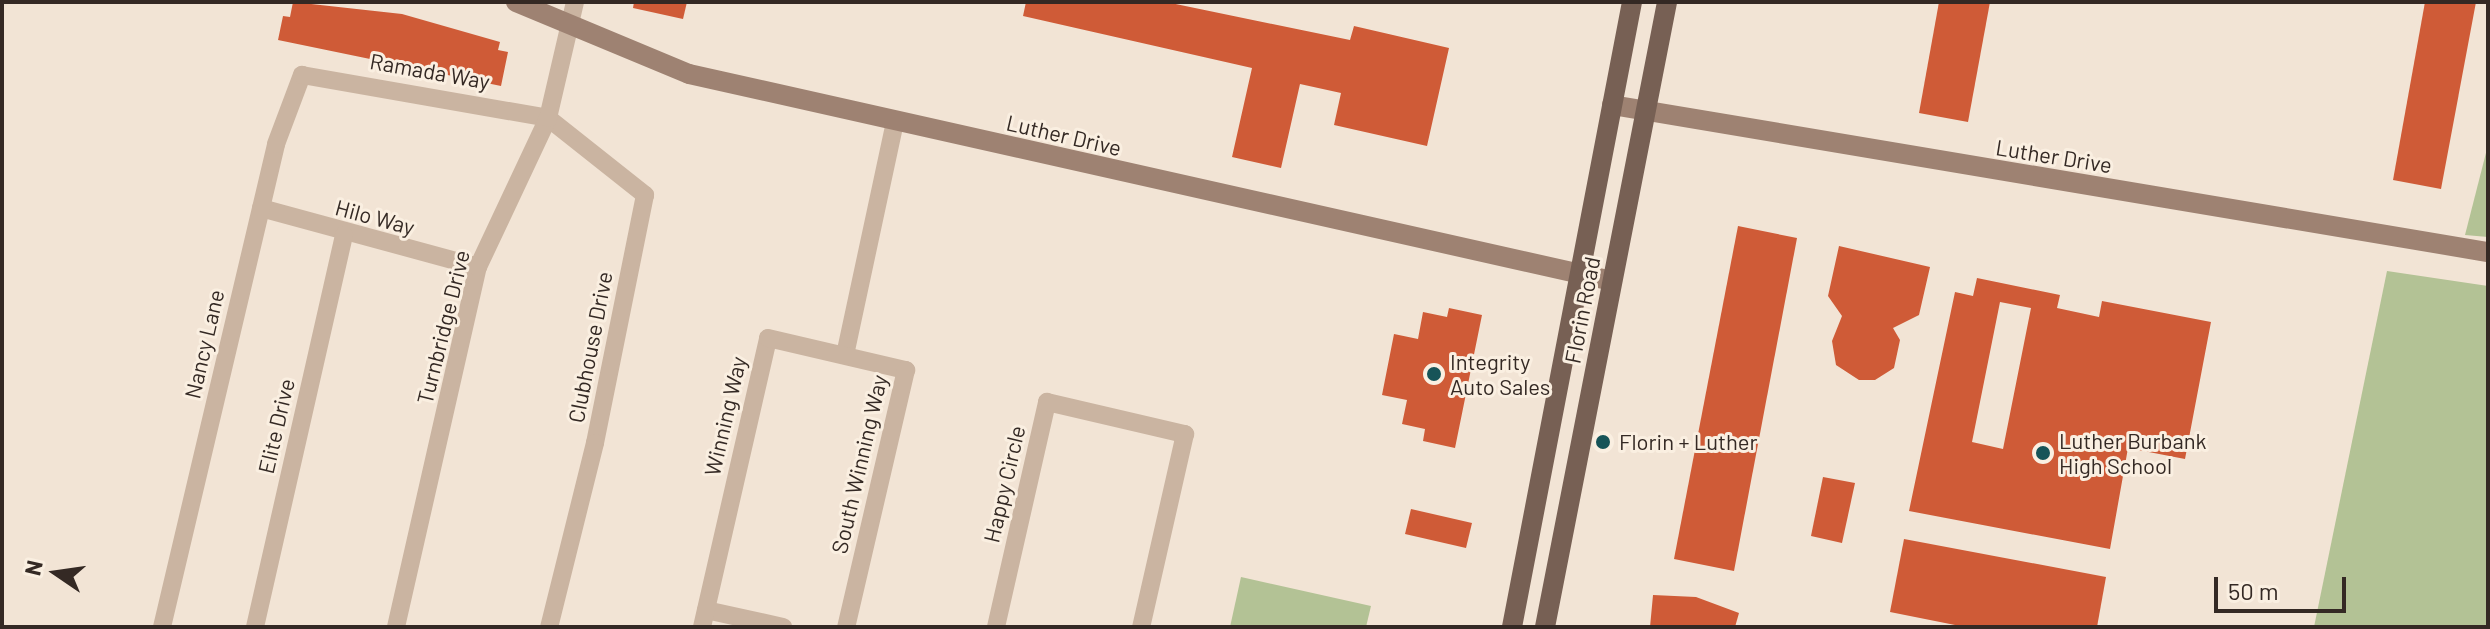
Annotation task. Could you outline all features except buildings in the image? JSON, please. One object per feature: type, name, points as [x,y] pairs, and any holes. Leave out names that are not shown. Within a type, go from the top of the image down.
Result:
[{"type":"main road","name":"Florin Road","points":[[1512,627],[1632,2]]},
{"type":"main road","name":"Florin Road","points":[[1545,627],[1667,2]]},
{"type":"street","name":"Luther Drive","points":[[516,2],[689,74],[1612,281]]},
{"type":"street","name":"Turnbridge Drive","points":[[396,627],[478,267],[548,118],[575,2]]},
{"type":"street","name":"Ramada Way","points":[[302,75],[548,118]]},
{"type":"street","name":"Nancy Lane","points":[[162,627],[276,144],[302,75]]},
{"type":"street","name":"Luther Drive","points":[[1612,105],[2488,252]]},
{"type":"street","name":"Clubhouse Drive","points":[[548,118],[645,195],[595,443],[549,627]]},
{"type":"street","points":[[845,355],[895,122]]},
{"type":"street","name":"Hilo Way","points":[[261,208],[344,235],[478,267]]},
{"type":"street","name":"Elite Drive","points":[[255,627],[344,235]]},
{"type":"street","name":"Winning Way","points":[[704,619],[768,338],[845,355]]},
{"type":"street","name":"South Winning Way","points":[[845,355],[906,370],[846,627]]},
{"type":"street","name":"Happy Circle","points":[[996,627],[1047,402],[1185,434],[1141,627]]},
{"type":"street","points":[[704,619],[783,627]]},
{"type":"green space","points":[[2488,145],[2488,237],[2465,235]]},
{"type":"green space","points":[[2387,271],[2488,286],[2488,627],[2314,627]]},
{"type":"green space","points":[[1241,577],[1371,606],[1366,627],[1230,627]]},
{"type":"place","name":"Integrity Auto Sales","points":[[1434,374]]},
{"type":"place","name":"Florin + Luther","points":[[1603,442]]},
{"type":"place","name":"Luther Burbank High School","points":[[2043,453]]}]
